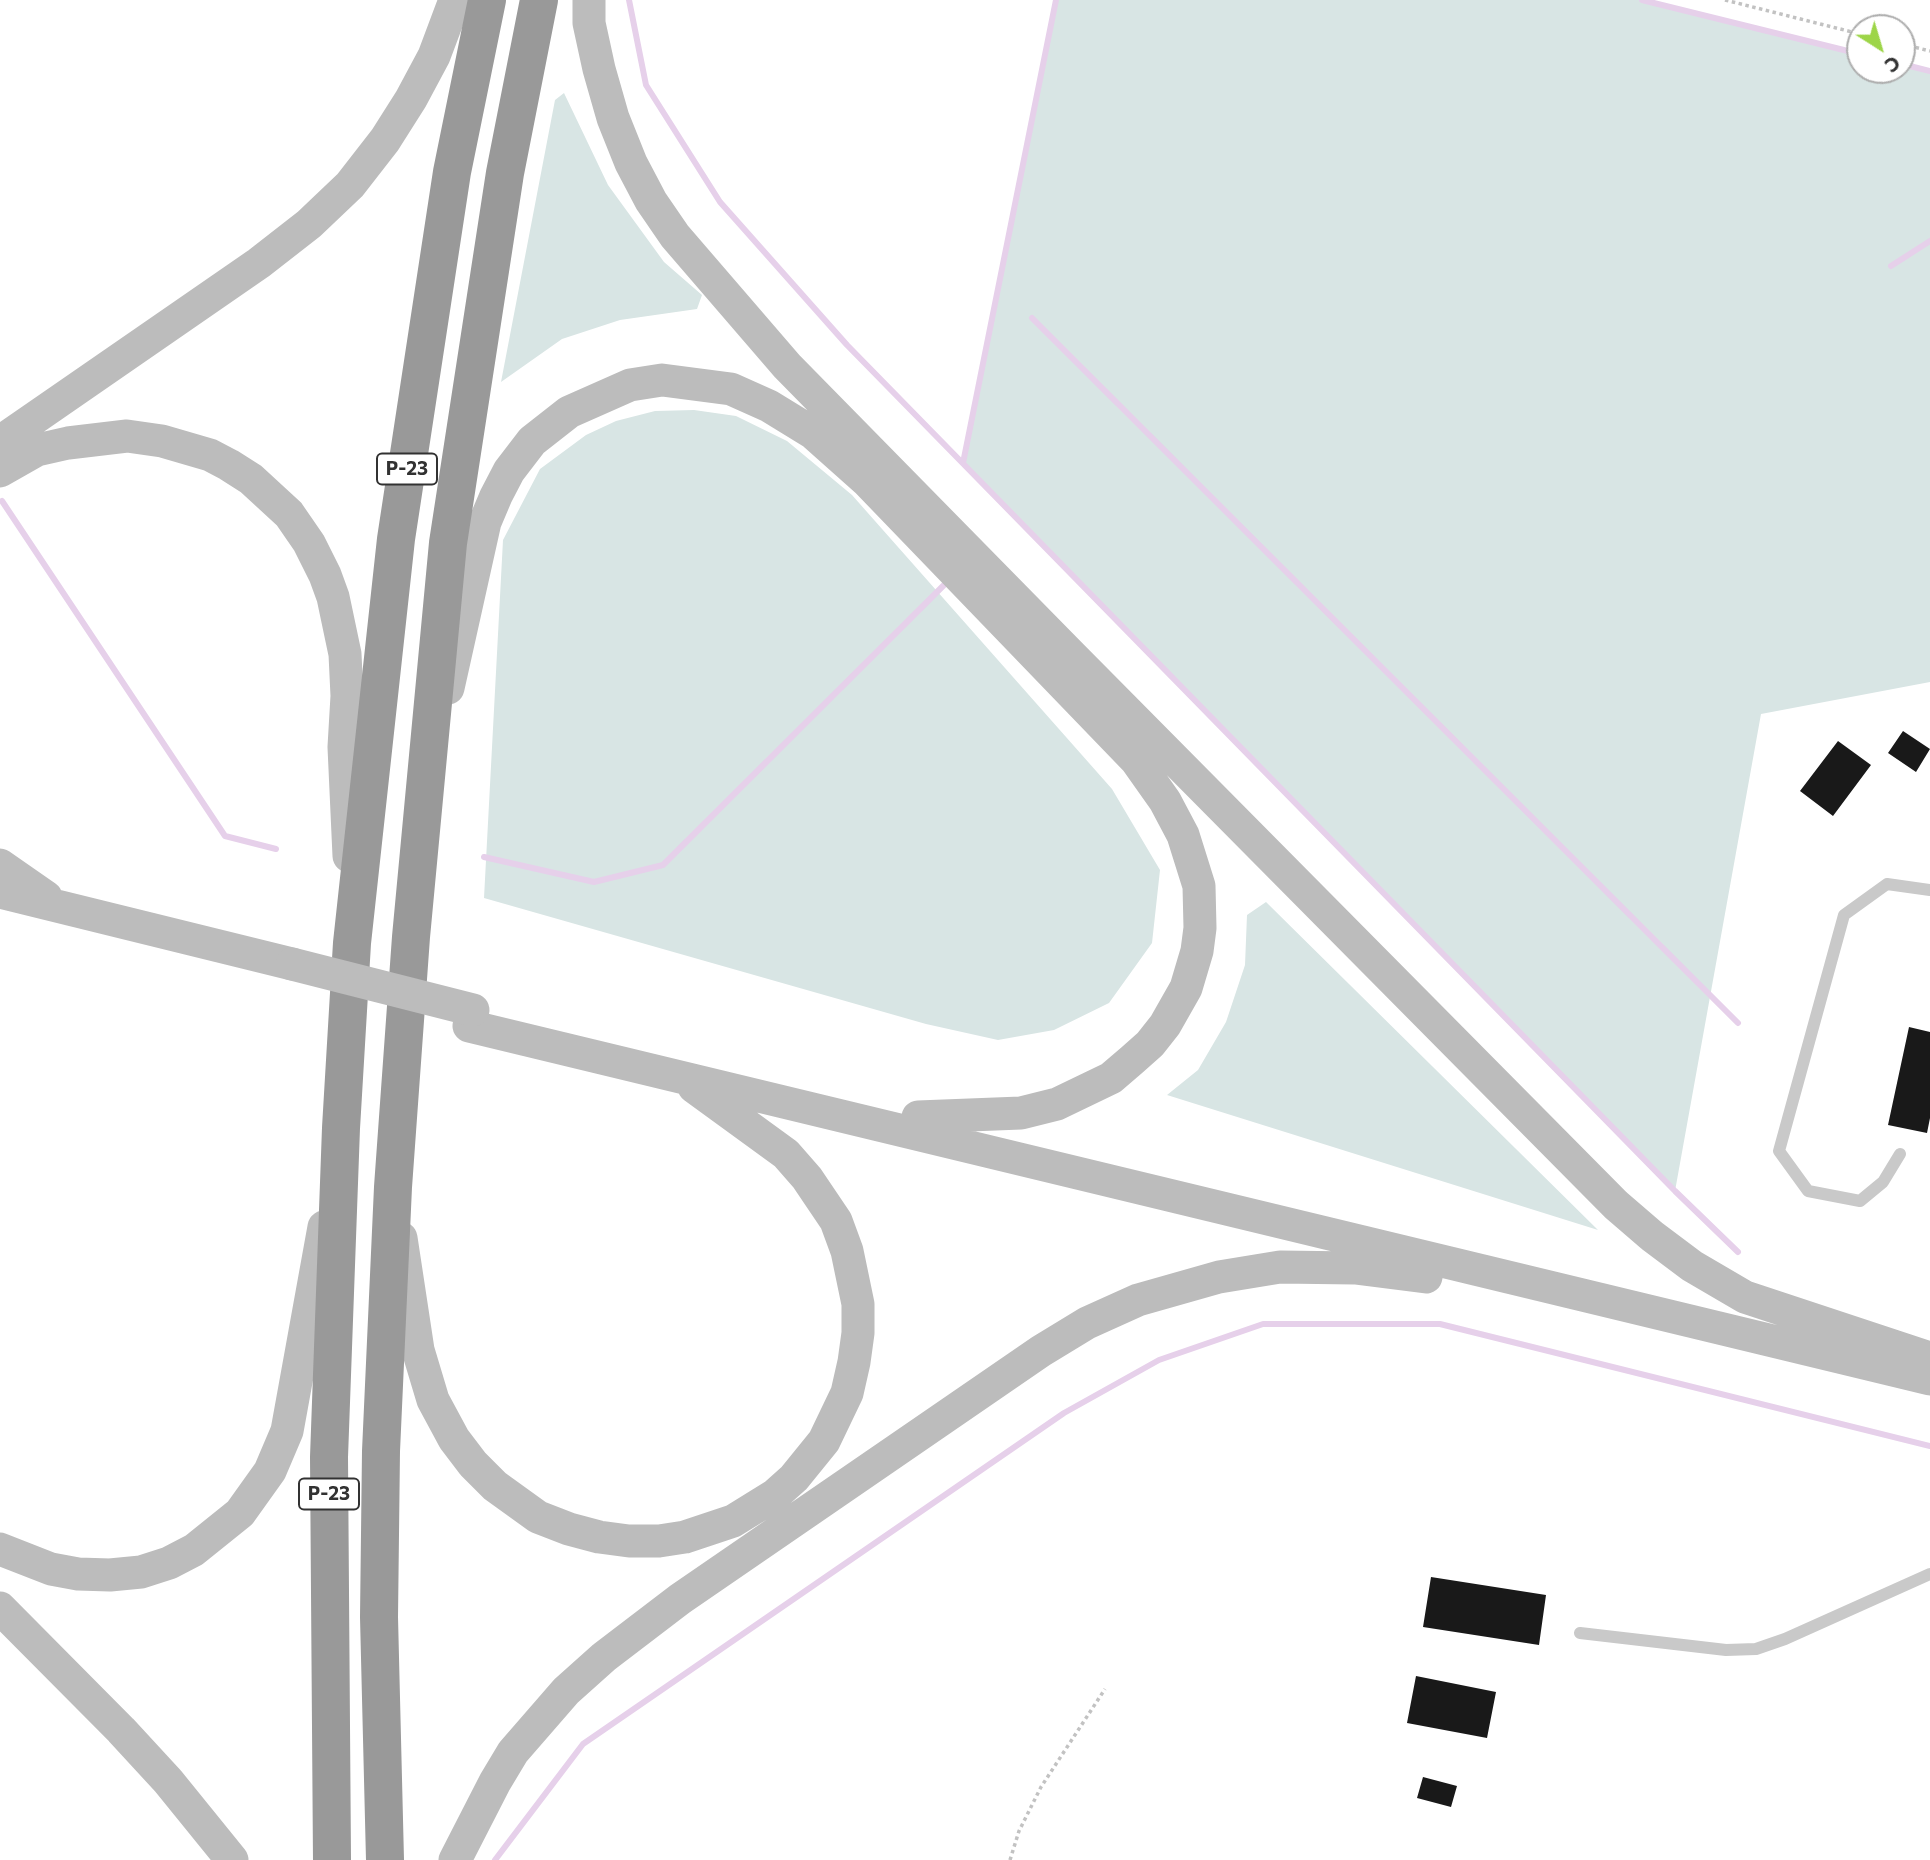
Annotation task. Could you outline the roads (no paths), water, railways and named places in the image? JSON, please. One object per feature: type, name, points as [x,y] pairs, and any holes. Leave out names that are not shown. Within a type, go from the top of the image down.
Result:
[{"type":"highway","name":"Р-23","points":[[332,1860],[329,1457],[341,1128],[352,943],[396,540],[452,172],[487,0]]},
{"type":"highway","name":"Р-23","points":[[385,1860],[379,1617],[381,1478],[393,1188],[423,803],[448,543],[505,173],[539,0]]},
{"type":"main road","points":[[0,442],[259,263],[309,224],[350,184],[386,140],[434,55],[454,0]]},
{"type":"main road","points":[[589,0],[589,23],[596,58],[613,118],[631,163],[651,201],[675,236],[788,366],[1079,663],[1616,1205],[1652,1236],[1692,1266],[1745,1297],[1930,1358]]},
{"type":"main road","points":[[423,803],[485,522],[509,471],[531,441],[569,412],[600,397],[630,385],[662,380],[731,388],[769,406],[813,433],[868,482],[1136,760],[1165,802],[1182,835],[1199,886],[1200,928],[1197,951],[1186,988],[1165,1025],[1150,1044],[1132,1060],[1111,1077],[1057,1104],[1021,1113],[918,1117]]},
{"type":"main road","points":[[0,471],[37,450],[68,443],[127,436],[162,441],[209,455],[229,465],[251,480],[289,514],[309,543],[325,575],[333,597],[345,654],[347,696],[344,747],[352,943]]},
{"type":"main road","points":[[0,865],[62,908]]},
{"type":"main road","points":[[0,892],[678,1076],[1930,1379]]},
{"type":"main road","points":[[0,910],[290,972]]},
{"type":"main road","points":[[471,1018],[918,1117],[1930,1366]]},
{"type":"main road","points":[[393,1188],[418,1350],[433,1400],[454,1439],[473,1464],[495,1486],[538,1517],[599,1537],[659,1541],[685,1537],[733,1521],[757,1508],[785,1486],[824,1441],[846,1393],[855,1362],[858,1304],[847,1251],[836,1220],[807,1178],[786,1154],[678,1076]]},
{"type":"main road","points":[[0,1549],[51,1569],[78,1574],[141,1572],[169,1563],[194,1550],[240,1513],[270,1471],[287,1432],[341,1128]]},
{"type":"main road","points":[[455,1860],[513,1752],[566,1691],[604,1657],[680,1599],[1041,1350],[1087,1323],[1138,1300],[1219,1277],[1280,1267],[1355,1268],[1450,1279],[1660,1314]]},
{"type":"main road","points":[[0,1608],[159,1770],[232,1860]]},
{"type":"lane","points":[[1900,1154],[1883,1182],[1860,1201],[1808,1191],[1779,1151],[1844,915],[1887,884],[1930,890]]},
{"type":"lane","points":[[1580,1633],[1726,1650],[1756,1648],[1785,1639],[1930,1574]]},
{"type":"waterway","points":[[629,0],[646,85],[720,202],[847,345],[1675,1191],[1738,1252]]},
{"type":"waterway","points":[[963,463],[1056,0]]},
{"type":"waterway","points":[[1642,0],[1846,51]]},
{"type":"waterway","points":[[1916,68],[1930,71]]},
{"type":"waterway","points":[[1891,266],[1930,241]]},
{"type":"waterway","points":[[1032,318],[1738,1023]]},
{"type":"waterway","points":[[2,501],[225,836],[276,849]]},
{"type":"waterway","points":[[484,857],[594,882],[663,865],[944,585]]},
{"type":"waterway","points":[[495,1860],[583,1744],[1064,1413],[1159,1360],[1263,1324],[1440,1324],[1930,1446]]}]
